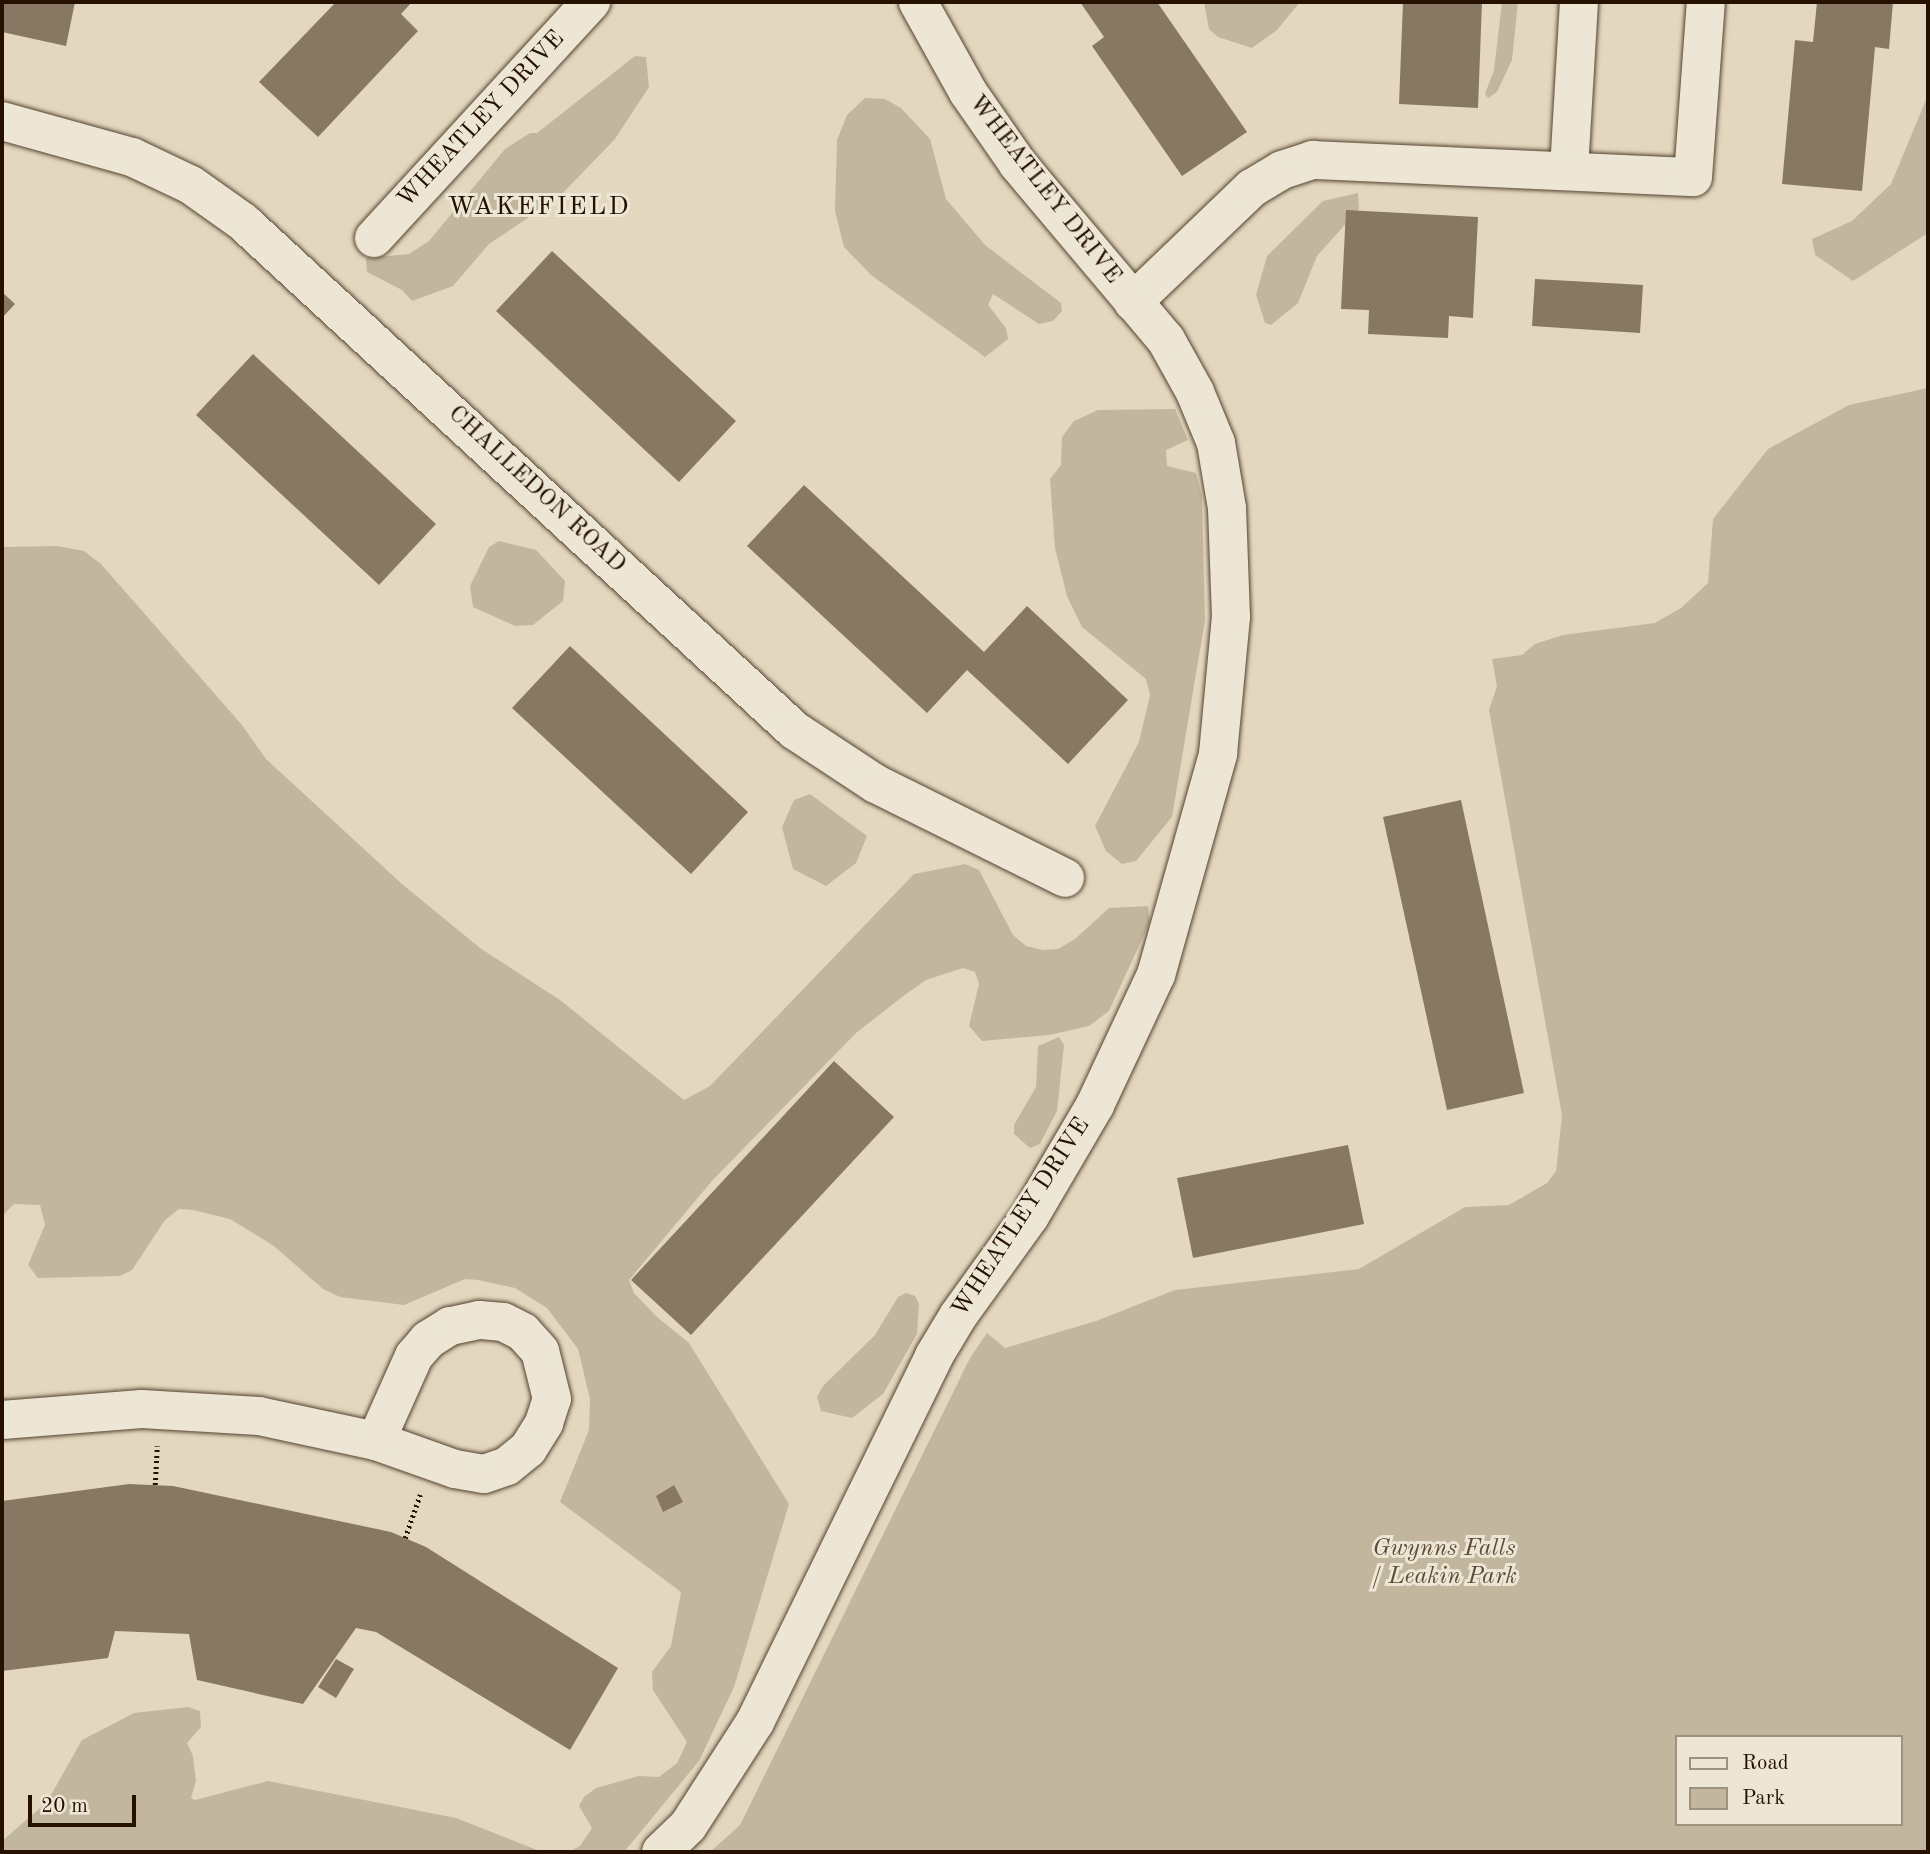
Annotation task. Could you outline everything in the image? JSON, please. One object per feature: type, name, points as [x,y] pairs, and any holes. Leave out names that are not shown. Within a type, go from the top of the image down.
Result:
[{"type":"street","name":"WHEATLEY DRIVE","points":[[374,238],[591,2]]},
{"type":"street","name":"WHEATLEY DRIVE","points":[[662,1852],[688,1826],[755,1722],[934,1356],[1030,1216],[1095,1105],[1156,975],[1175,918],[1218,754],[1231,617],[1227,508],[1216,443],[1195,392],[1166,340],[1011,153],[968,92],[918,2]]},
{"type":"street","points":[[1569,170],[1579,2]]},
{"type":"street","name":"WHEATLEY DRIVE","points":[[1133,302],[1252,188],[1282,170],[1313,160],[1693,177],[1706,2]]},
{"type":"street","name":"CHALLEDON ROAD","points":[[2,121],[132,157],[191,185],[243,222],[794,730],[876,783],[1065,878]]},
{"type":"street","points":[[2,1420],[142,1409],[259,1416],[376,1441],[455,1469],[484,1474],[507,1465],[528,1449],[544,1423],[552,1399],[541,1351],[523,1332],[503,1322],[479,1320],[450,1326],[428,1340],[414,1356],[376,1441]]},
{"type":"path","points":[[155,1485],[158,1432]]},
{"type":"green space","points":[[1204,2],[1300,2],[1277,30],[1252,48],[1218,37],[1209,29]]},
{"type":"green space","points":[[1502,2],[1518,2],[1512,60],[1497,92],[1488,98],[1485,94],[1494,70]]},
{"type":"green space","points":[[635,56],[646,57],[649,87],[615,139],[559,197],[489,244],[453,286],[412,301],[402,290],[367,272],[366,258],[409,254],[429,241],[505,149],[530,133],[537,133]]},
{"type":"green space","points":[[1928,95],[1928,233],[1853,281],[1815,255],[1812,239],[1852,221],[1891,184]]},
{"type":"green space","points":[[865,98],[885,99],[901,108],[930,139],[946,199],[985,245],[1061,303],[1062,311],[1053,321],[1039,324],[993,294],[988,305],[1006,328],[1008,339],[985,357],[871,275],[844,247],[835,211],[837,140],[847,115]]},
{"type":"green space","points":[[1358,193],[1359,209],[1317,256],[1298,303],[1271,325],[1265,323],[1256,295],[1267,256],[1323,201]]},
{"type":"green space","name":"Gwynns Falls / Leakin Park","points":[[1928,388],[1928,1852],[710,1852],[740,1825],[970,1358],[987,1333],[1005,1348],[1096,1321],[1175,1290],[1359,1269],[1465,1207],[1509,1205],[1547,1183],[1556,1171],[1562,1115],[1489,710],[1497,686],[1492,659],[1522,655],[1535,644],[1563,635],[1655,623],[1681,608],[1708,583],[1713,519],[1768,449],[1849,405]]},
{"type":"green space","points":[[1175,409],[1188,440],[1166,450],[1167,466],[1196,473],[1202,496],[1205,620],[1172,817],[1136,861],[1122,864],[1106,851],[1095,826],[1139,742],[1150,695],[1146,679],[1082,627],[1067,596],[1055,548],[1050,479],[1061,465],[1062,437],[1074,421],[1098,410]]},
{"type":"green space","points":[[499,541],[536,550],[565,581],[563,601],[533,625],[515,626],[473,607],[470,586],[489,547]]},
{"type":"green space","points":[[57,546],[84,551],[101,564],[242,725],[266,759],[402,884],[480,948],[560,1000],[684,1100],[710,1086],[914,874],[965,864],[979,870],[1013,935],[1026,946],[1043,950],[1058,949],[1075,939],[1109,908],[1148,906],[1150,922],[1109,1011],[1089,1026],[1049,1035],[982,1041],[969,1026],[979,984],[975,972],[963,968],[926,980],[906,994],[856,1033],[711,1182],[629,1280],[634,1293],[657,1317],[689,1343],[789,1504],[734,1687],[699,1761],[624,1852],[568,1852],[580,1846],[592,1828],[579,1806],[584,1797],[596,1788],[639,1776],[659,1777],[677,1763],[687,1742],[653,1690],[652,1672],[671,1646],[681,1592],[560,1502],[589,1430],[590,1399],[578,1349],[547,1308],[515,1288],[465,1279],[404,1305],[340,1297],[323,1289],[274,1246],[230,1219],[179,1209],[165,1220],[132,1270],[120,1276],[38,1278],[28,1265],[45,1225],[40,1205],[14,1204],[2,1216],[2,547]]},
{"type":"green space","points":[[810,794],[867,836],[856,863],[826,886],[793,869],[782,827],[794,800]]},
{"type":"green space","points":[[1059,1037],[1064,1045],[1057,1111],[1040,1144],[1030,1148],[1014,1134],[1014,1125],[1036,1087],[1038,1046]]},
{"type":"green space","points":[[906,1293],[915,1296],[919,1304],[917,1334],[883,1394],[852,1418],[821,1411],[817,1397],[823,1386],[875,1335],[898,1297]]},
{"type":"green space","points":[[188,1707],[200,1711],[201,1727],[187,1743],[193,1756],[196,1781],[191,1798],[195,1800],[268,1781],[456,1818],[542,1852],[2,1852],[2,1841],[47,1802],[82,1740],[134,1713]]},
{"type":"building","points":[[2,2],[75,2],[66,46],[2,32]]},
{"type":"building","points":[[336,2],[412,2],[401,14],[418,31],[318,137],[259,82]]},
{"type":"building","points":[[1080,2],[1157,2],[1247,132],[1182,176],[1092,46],[1104,37]]},
{"type":"building","points":[[1403,2],[1482,2],[1478,108],[1399,104]]},
{"type":"building","points":[[1817,2],[1893,2],[1889,49],[1875,47],[1862,191],[1782,184],[1795,40],[1813,42]]},
{"type":"building","points":[[1346,210],[1478,217],[1473,318],[1449,316],[1448,338],[1368,334],[1369,310],[1341,309]]},
{"type":"building","points":[[552,251],[736,421],[679,482],[496,311]]},
{"type":"building","points":[[1535,279],[1643,285],[1640,333],[1532,326]]},
{"type":"building","points":[[2,292],[15,304],[2,318]]},
{"type":"building","points":[[253,354],[436,524],[379,585],[196,415]]},
{"type":"building","points":[[804,485],[984,652],[1027,606],[1128,700],[1068,764],[967,670],[927,713],[747,546]]},
{"type":"building","points":[[570,646],[748,812],[691,874],[512,708]]},
{"type":"building","points":[[1461,800],[1524,1093],[1447,1110],[1383,817]]},
{"type":"building","points":[[834,1061],[894,1117],[691,1335],[631,1280]]},
{"type":"building","points":[[1348,1145],[1364,1224],[1193,1258],[1177,1178]]},
{"type":"building","points":[[129,1484],[173,1486],[391,1532],[426,1547],[618,1668],[570,1750],[376,1632],[356,1628],[303,1704],[197,1680],[189,1634],[115,1631],[108,1658],[2,1671],[2,1501]]},
{"type":"building","points":[[674,1485],[683,1502],[663,1512],[656,1496]]},
{"type":"building","points":[[336,1659],[354,1669],[336,1698],[318,1687]]},
{"type":"district","name":"WAKEFIELD","points":[[539,208]]}]
